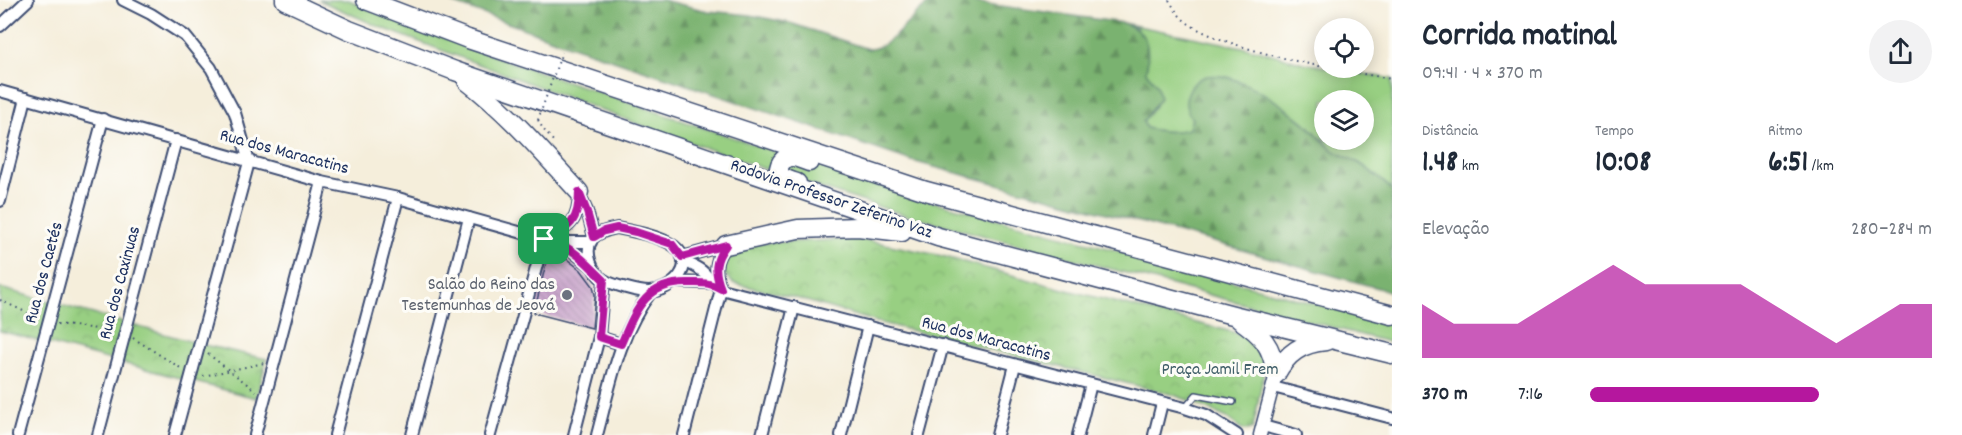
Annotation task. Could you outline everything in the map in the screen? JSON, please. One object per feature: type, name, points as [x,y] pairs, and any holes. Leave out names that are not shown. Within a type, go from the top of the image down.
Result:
[{"type":"highway","name":"Rodovia Professor Zeferino Vaz","points":[[285,0],[349,30],[455,71],[938,237],[1233,315],[1392,354]]},
{"type":"highway","name":"Rodovia Professor Zeferino Vaz","points":[[366,0],[468,39],[926,191],[1392,315]]},
{"type":"highway","points":[[455,71],[487,96],[579,192]]},
{"type":"highway","points":[[1112,241],[1094,241],[928,197],[793,157],[783,161],[779,168],[779,173],[785,179],[828,194],[950,233],[1092,270],[1132,288]]},
{"type":"highway","points":[[726,245],[798,229],[858,227],[938,237]]},
{"type":"highway","points":[[1233,315],[1266,341],[1274,360],[1274,381]]},
{"type":"highway","points":[[1274,381],[1282,362],[1295,350],[1311,342],[1335,340]]},
{"type":"street","points":[[0,26],[28,0]]},
{"type":"street","points":[[123,0],[151,14],[185,36],[211,68],[235,113],[249,162],[175,435]]},
{"type":"street","name":"Rua dos Maracatins","points":[[0,91],[322,182],[398,198],[544,239],[561,242],[592,240]]},
{"type":"street","points":[[0,201],[26,98]]},
{"type":"street","name":"Rua dos Caetés","points":[[18,435],[103,119]]},
{"type":"street","name":"Rua dos Caxinuas","points":[[98,435],[176,140]]},
{"type":"street","points":[[255,435],[322,182]]},
{"type":"street","points":[[490,435],[544,239],[563,231],[571,224],[579,208],[579,192]]},
{"type":"street","points":[[579,192],[587,212],[592,240],[591,266],[604,280],[651,292]]},
{"type":"street","points":[[335,435],[398,198]]},
{"type":"street","points":[[412,435],[469,218]]},
{"type":"street","points":[[592,240],[604,231],[617,228],[636,232],[672,244],[682,259],[683,268],[675,282],[651,292],[639,307],[621,344],[597,435]]},
{"type":"street","name":"Rua dos Maracatins","points":[[561,242],[591,266]]},
{"type":"street","points":[[682,259],[726,245]]},
{"type":"street","points":[[684,435],[716,286],[715,266],[718,256],[726,245]]},
{"type":"street","name":"Rua dos Maracatins","points":[[682,259],[704,273],[716,286]]},
{"type":"street","points":[[574,435],[599,337],[604,280]]},
{"type":"street","name":"Rua dos Maracatins","points":[[675,282],[716,286],[1185,408],[1206,415],[1237,435]]},
{"type":"street","points":[[762,435],[795,307]]},
{"type":"street","points":[[841,435],[868,326]]},
{"type":"street","points":[[599,337],[621,344]]},
{"type":"street","points":[[919,435],[943,345]]},
{"type":"street","points":[[997,435],[1015,365]]},
{"type":"street","points":[[1296,435],[1262,431],[1274,381],[1392,418]]},
{"type":"street","points":[[1078,435],[1091,384]]},
{"type":"street","points":[[1154,435],[1162,403]]},
{"type":"lane","points":[[1185,408],[1196,395],[1233,402]]},
{"type":"path","points":[[1169,0],[1182,19],[1212,36],[1314,65]]},
{"type":"path","points":[[538,120],[562,52]]},
{"type":"path","points":[[1374,76],[1392,79]]},
{"type":"path","points":[[0,300],[48,323],[125,333],[191,377],[276,360]]},
{"type":"path","points":[[199,347],[265,398]]},
{"type":"green space","points":[[319,0],[349,0],[386,17],[508,61],[905,194],[1392,324],[1392,343],[902,214],[805,183],[654,130],[377,26]]},
{"type":"green space","points":[[444,0],[662,0],[708,11],[750,15],[790,23],[868,49],[876,48],[892,39],[927,5],[943,1],[959,0],[1123,23],[1138,31],[1146,42],[1148,55],[1146,72],[1157,85],[1160,98],[1143,121],[1146,128],[1168,132],[1189,129],[1192,119],[1186,103],[1188,93],[1198,80],[1212,76],[1228,78],[1265,94],[1308,126],[1314,132],[1314,150],[1333,150],[1359,163],[1392,189],[1392,292],[912,161],[575,47]]},
{"type":"green space","points":[[1123,23],[1257,50],[1314,65],[1314,78],[1374,78],[1374,76],[1392,79],[1392,189],[1361,164],[1333,150],[1374,150],[1374,90],[1314,90],[1314,131],[1261,92],[1228,77],[1192,118],[1189,129],[1168,132],[1146,128],[1143,121],[1155,106],[1157,85],[1146,72],[1148,60],[1136,27]]},
{"type":"green space","name":"Praça Jamil Frem","points":[[861,239],[938,255],[1248,336],[1263,348],[1265,367],[1253,428],[1242,429],[1227,418],[1171,394],[877,322],[800,299],[733,283],[723,273],[725,259],[739,244]]},
{"type":"green space","points":[[0,288],[200,344],[267,359],[256,398],[0,331]]},
{"type":"building","name":"Salão do Reino das Testemunhas de Jeová","points":[[549,251],[564,257],[581,270],[593,286],[595,295],[592,328],[534,313]]},
{"type":"place","name":"Salão do Reino das Testemunhas de Jeová","points":[[567,295]]},
{"type":"route","points":[[579,192],[594,237],[604,231],[617,228],[636,232],[672,244],[682,257],[726,245],[718,256],[715,266],[721,289],[711,283],[675,282],[651,292],[639,307],[621,344],[599,337],[604,280],[591,266],[561,242],[544,239],[563,231],[571,224],[579,208],[579,192]]}]
